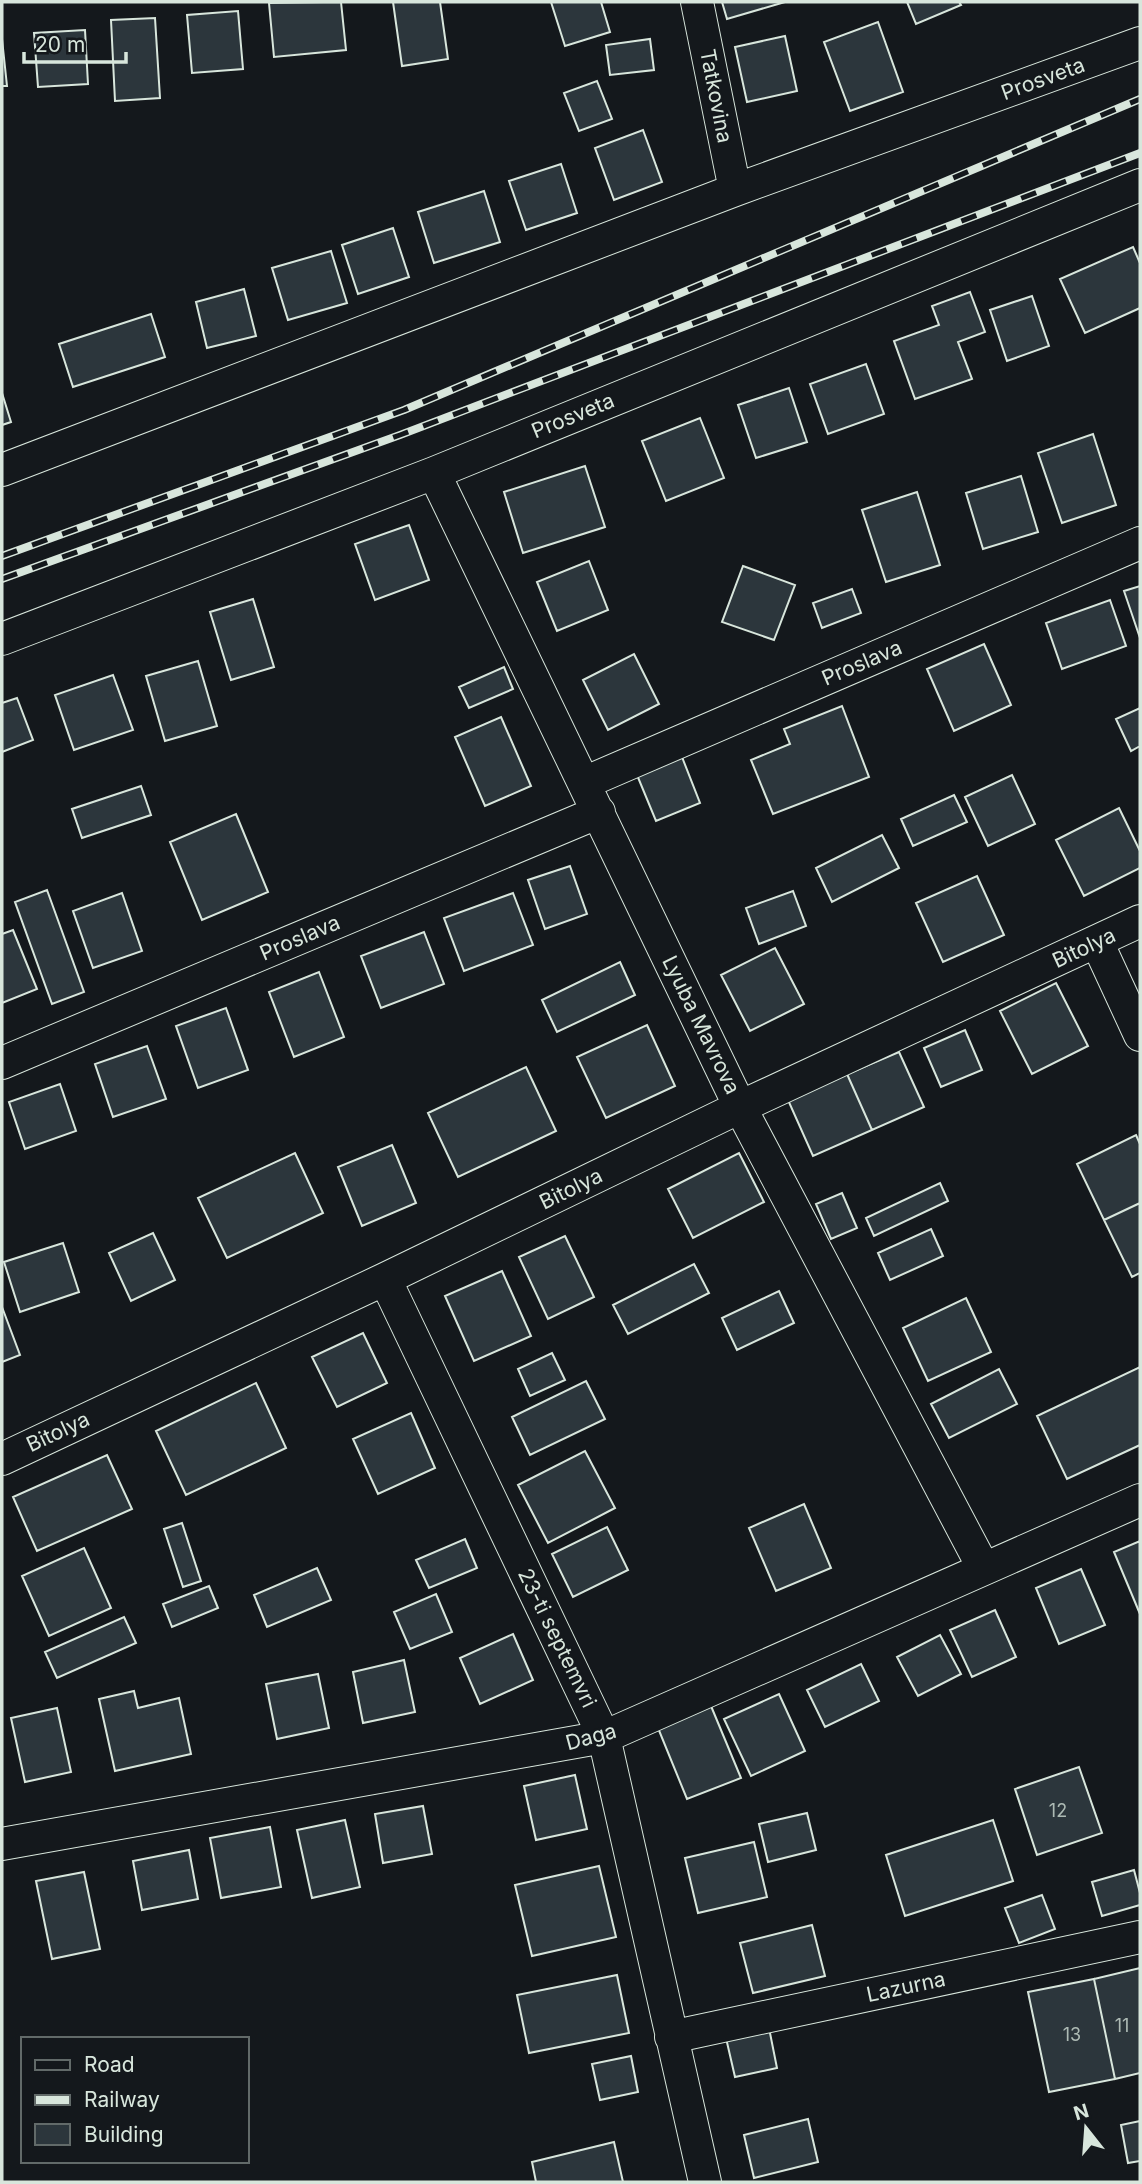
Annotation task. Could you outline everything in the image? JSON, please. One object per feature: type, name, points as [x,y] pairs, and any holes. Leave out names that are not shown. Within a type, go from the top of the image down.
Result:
[{"type":"street","name":"Tatkovina","points":[[697,2],[735,190]]},
{"type":"street","name":"Prosveta","points":[[2,470],[735,190],[1140,43]]},
{"type":"street","name":"Prosveta","points":[[2,639],[434,473],[1140,185]]},
{"type":"street","name":"Lyuba Mavrova","points":[[434,473],[740,1107],[984,1569]]},
{"type":"street","name":"Proslava","points":[[584,783],[1140,543]]},
{"type":"street","name":"Proslava","points":[[2,1063],[599,813]]},
{"type":"street","name":"Bitolya","points":[[2,1459],[385,1279],[740,1107],[1140,921]]},
{"type":"street","points":[[1097,942],[1140,1035]]},
{"type":"street","name":"23-ti septemvri","points":[[385,1279],[604,1737],[705,2182]]},
{"type":"street","name":"Daga","points":[[2,1844],[604,1737],[1140,1500]]},
{"type":"street","name":"Lazurna","points":[[671,2037],[1140,1937]]},
{"type":"building","points":[[341,2],[346,50],[274,57],[269,3]]},
{"type":"building","points":[[393,2],[440,2],[448,59],[402,66]]},
{"type":"building","points":[[551,2],[601,2],[610,32],[565,46]]},
{"type":"building","points":[[722,2],[785,2],[727,19]]},
{"type":"building","points":[[907,2],[959,2],[961,5],[916,24]]},
{"type":"building","points":[[238,11],[243,69],[192,73],[187,15]]},
{"type":"building","points":[[155,18],[160,98],[115,101],[111,20]]},
{"type":"building","points":[[878,22],[903,92],[850,111],[824,42]]},
{"type":"building","points":[[85,30],[88,84],[38,87],[34,33]]},
{"type":"building","points":[[785,36],[797,91],[747,102],[735,47]]},
{"type":"building","points":[[2,39],[7,86],[2,86]]},
{"type":"building","points":[[650,39],[654,70],[610,75],[606,45]]},
{"type":"building","points":[[597,81],[612,119],[579,131],[564,93]]},
{"type":"building","points":[[643,130],[662,182],[614,200],[595,148]]},
{"type":"building","points":[[561,164],[577,213],[526,230],[509,181]]},
{"type":"building","points":[[484,191],[500,242],[434,263],[418,212]]},
{"type":"building","points":[[393,228],[409,277],[358,294],[342,245]]},
{"type":"building","points":[[1133,247],[1140,263],[1140,308],[1085,333],[1060,279]]},
{"type":"building","points":[[331,251],[347,303],[288,320],[272,268]]},
{"type":"building","points":[[244,289],[256,336],[207,348],[196,302]]},
{"type":"building","points":[[970,292],[985,332],[958,342],[972,379],[915,399],[894,341],[939,325],[932,306]]},
{"type":"building","points":[[1032,296],[1049,346],[1007,361],[990,310]]},
{"type":"building","points":[[151,314],[165,357],[73,387],[59,344]]},
{"type":"building","points":[[866,364],[884,414],[828,434],[810,384]]},
{"type":"building","points":[[789,388],[807,442],[756,458],[738,405]]},
{"type":"building","points":[[2,393],[11,422],[2,425]]},
{"type":"building","points":[[700,418],[724,478],[666,501],[642,441]]},
{"type":"building","points":[[1093,434],[1116,505],[1062,523],[1038,453]]},
{"type":"building","points":[[585,466],[605,527],[523,553],[504,492]]},
{"type":"building","points":[[1021,476],[1038,532],[983,549],[966,493]]},
{"type":"building","points":[[917,492],[940,565],[886,582],[862,510]]},
{"type":"building","points":[[409,525],[429,580],[375,600],[355,544]]},
{"type":"building","points":[[589,561],[608,610],[557,631],[537,582]]},
{"type":"building","points":[[743,566],[795,585],[774,640],[722,622]]},
{"type":"building","points":[[1140,586],[1140,638],[1124,591]]},
{"type":"building","points":[[852,589],[861,613],[822,628],[813,603]]},
{"type":"building","points":[[253,599],[274,667],[231,680],[210,612]]},
{"type":"building","points":[[1110,600],[1126,646],[1062,669],[1046,623]]},
{"type":"building","points":[[984,644],[1011,705],[954,731],[927,669]]},
{"type":"building","points":[[634,654],[659,704],[608,730],[583,680]]},
{"type":"building","points":[[198,661],[217,726],[165,741],[146,676]]},
{"type":"building","points":[[504,667],[513,689],[469,708],[459,687]]},
{"type":"building","points":[[113,675],[133,730],[74,750],[55,695]]},
{"type":"building","points":[[17,698],[33,740],[2,752],[2,703]]},
{"type":"building","points":[[842,706],[869,777],[773,814],[751,760],[790,744],[784,729]]},
{"type":"building","points":[[1140,708],[1140,746],[1131,751],[1116,719]]},
{"type":"building","points":[[501,717],[531,786],[485,806],[455,737]]},
{"type":"building","points":[[682,757],[700,803],[656,821],[637,775]]},
{"type":"building","points":[[1012,775],[1035,824],[988,846],[965,797]]},
{"type":"building","points":[[141,786],[151,815],[82,838],[72,809]]},
{"type":"building","points":[[954,795],[967,822],[913,846],[901,819]]},
{"type":"building","points":[[1119,808],[1140,851],[1140,868],[1084,896],[1056,840]]},
{"type":"building","points":[[236,814],[268,892],[202,920],[170,842]]},
{"type":"building","points":[[882,835],[899,868],[832,902],[816,868]]},
{"type":"building","points":[[570,866],[587,914],[545,929],[528,880]]},
{"type":"building","points":[[977,876],[1004,935],[943,962],[916,903]]},
{"type":"building","points":[[47,890],[84,992],[52,1004],[15,902]]},
{"type":"building","points":[[793,891],[806,926],[759,944],[746,908]]},
{"type":"building","points":[[122,893],[142,951],[93,968],[73,911]]},
{"type":"building","points":[[513,893],[533,945],[464,971],[444,918]]},
{"type":"building","points":[[13,930],[37,989],[2,1003],[2,934]]},
{"type":"building","points":[[424,932],[444,984],[381,1008],[361,956]]},
{"type":"building","points":[[775,948],[804,1004],[750,1031],[721,975]]},
{"type":"building","points":[[620,962],[635,995],[557,1032],[542,1000]]},
{"type":"building","points":[[319,972],[344,1037],[294,1057],[269,992]]},
{"type":"building","points":[[1056,983],[1088,1046],[1032,1074],[1000,1011]]},
{"type":"building","points":[[226,1008],[248,1070],[198,1088],[176,1026]]},
{"type":"building","points":[[647,1025],[675,1086],[606,1118],[577,1057]]},
{"type":"building","points":[[965,1030],[982,1070],[941,1087],[924,1048]]},
{"type":"building","points":[[147,1046],[166,1099],[113,1117],[95,1064]]},
{"type":"building","points":[[899,1052],[924,1107],[872,1130],[847,1074]]},
{"type":"building","points":[[526,1067],[556,1131],[458,1177],[428,1113]]},
{"type":"building","points":[[847,1074],[872,1130],[813,1156],[788,1100]]},
{"type":"building","points":[[60,1084],[76,1131],[25,1149],[9,1102]]},
{"type":"building","points":[[1136,1135],[1140,1144],[1140,1203],[1104,1220],[1077,1164]]},
{"type":"building","points":[[392,1145],[416,1203],[362,1226],[338,1167]]},
{"type":"building","points":[[295,1153],[323,1213],[227,1258],[198,1198]]},
{"type":"building","points":[[739,1153],[764,1202],[693,1238],[668,1189]]},
{"type":"building","points":[[940,1183],[948,1201],[874,1236],[866,1218]]},
{"type":"building","points":[[842,1193],[857,1228],[831,1239],[816,1204]]},
{"type":"building","points":[[1140,1203],[1140,1273],[1132,1277],[1104,1220]]},
{"type":"building","points":[[931,1229],[943,1256],[890,1280],[878,1253]]},
{"type":"building","points":[[153,1233],[175,1280],[131,1301],[109,1253]]},
{"type":"building","points":[[565,1236],[594,1297],[548,1319],[519,1257]]},
{"type":"building","points":[[63,1243],[79,1292],[20,1312],[4,1262]]},
{"type":"building","points":[[694,1264],[709,1293],[628,1334],[613,1305]]},
{"type":"building","points":[[502,1271],[531,1336],[474,1361],[445,1296]]},
{"type":"building","points":[[779,1291],[794,1323],[737,1350],[722,1318]]},
{"type":"building","points":[[966,1298],[991,1352],[928,1381],[903,1328]]},
{"type":"building","points":[[2,1307],[20,1355],[2,1362]]},
{"type":"building","points":[[363,1333],[387,1383],[337,1407],[312,1357]]},
{"type":"building","points":[[552,1353],[565,1380],[530,1396],[518,1369]]},
{"type":"building","points":[[1140,1367],[1140,1445],[1067,1479],[1037,1416]]},
{"type":"building","points":[[999,1369],[1017,1404],[949,1438],[931,1404]]},
{"type":"building","points":[[586,1381],[605,1419],[530,1455],[512,1417]]},
{"type":"building","points":[[256,1383],[286,1448],[186,1495],[156,1431]]},
{"type":"building","points":[[411,1413],[435,1468],[378,1494],[353,1439]]},
{"type":"building","points":[[585,1451],[615,1508],[548,1543],[518,1485]]},
{"type":"building","points":[[107,1455],[132,1509],[37,1551],[13,1497]]},
{"type":"building","points":[[804,1504],[831,1568],[776,1591],[749,1528]]},
{"type":"building","points":[[182,1523],[201,1581],[183,1587],[164,1529]]},
{"type":"building","points":[[607,1527],[628,1570],[573,1597],[552,1554]]},
{"type":"building","points":[[465,1539],[477,1568],[429,1588],[416,1560]]},
{"type":"building","points":[[1140,1541],[1140,1614],[1114,1552]]},
{"type":"building","points":[[84,1548],[111,1608],[49,1636],[22,1576]]},
{"type":"building","points":[[317,1568],[331,1600],[267,1627],[254,1595]]},
{"type":"building","points":[[1081,1569],[1105,1625],[1059,1644],[1036,1588]]},
{"type":"building","points":[[209,1586],[218,1608],[172,1627],[163,1604]]},
{"type":"building","points":[[436,1594],[452,1632],[410,1649],[394,1612]]},
{"type":"building","points":[[995,1610],[1016,1657],[972,1677],[950,1630]]},
{"type":"building","points":[[124,1617],[136,1643],[57,1678],[45,1652]]},
{"type":"building","points":[[513,1634],[533,1680],[480,1704],[460,1658]]},
{"type":"building","points":[[940,1635],[961,1674],[918,1696],[897,1657]]},
{"type":"building","points":[[404,1660],[415,1712],[363,1723],[353,1672]]},
{"type":"building","points":[[861,1664],[879,1701],[825,1727],[807,1690]]},
{"type":"building","points":[[318,1674],[329,1728],[277,1739],[266,1684]]},
{"type":"building","points":[[134,1691],[138,1708],[179,1698],[191,1754],[115,1771],[99,1699]]},
{"type":"building","points":[[779,1694],[805,1751],[751,1776],[724,1719]]},
{"type":"building","points":[[711,1706],[741,1778],[687,1799],[658,1728]]},
{"type":"building","points":[[57,1708],[71,1772],[25,1782],[11,1718]]},
{"type":"building","points":[[1079,1767],[1102,1833],[1037,1855],[1015,1789]]},
{"type":"building","points":[[575,1775],[587,1829],[536,1840],[524,1786]]},
{"type":"building","points":[[423,1806],[432,1854],[383,1863],[375,1814]]},
{"type":"building","points":[[807,1813],[816,1850],[768,1862],[759,1824]]},
{"type":"building","points":[[345,1820],[360,1887],[312,1898],[297,1830]]},
{"type":"building","points":[[993,1820],[1013,1881],[905,1916],[886,1855]]},
{"type":"building","points":[[270,1827],[281,1887],[221,1898],[210,1838]]},
{"type":"building","points":[[754,1842],[767,1897],[698,1913],[685,1858]]},
{"type":"building","points":[[189,1850],[198,1899],[142,1910],[133,1861]]},
{"type":"building","points":[[599,1866],[616,1937],[532,1956],[515,1885]]},
{"type":"building","points":[[1134,1870],[1140,1905],[1102,1916],[1092,1882]]},
{"type":"building","points":[[84,1872],[100,1949],[52,1959],[36,1881]]},
{"type":"building","points":[[1042,1895],[1055,1929],[1019,1943],[1005,1908]]},
{"type":"building","points":[[812,1925],[825,1976],[753,1993],[740,1943]]},
{"type":"building","points":[[1140,1968],[1140,2073],[1115,2079],[1094,1979]]},
{"type":"building","points":[[617,1975],[629,2033],[529,2053],[517,1995]]},
{"type":"building","points":[[1094,1979],[1115,2079],[1049,2092],[1028,1992]]},
{"type":"building","points":[[769,2028],[777,2068],[735,2077],[726,2038]]},
{"type":"building","points":[[631,2056],[638,2092],[600,2100],[592,2064]]},
{"type":"building","points":[[808,2119],[818,2162],[754,2178],[744,2135]]},
{"type":"building","points":[[1140,2121],[1140,2161],[1128,2163],[1121,2125]]},
{"type":"building","points":[[614,2142],[623,2182],[536,2182],[532,2162]]},
{"type":"railway","points":[[2,556],[404,410],[1140,99]]},
{"type":"railway","points":[[2,579],[400,435],[1140,153]]}]
